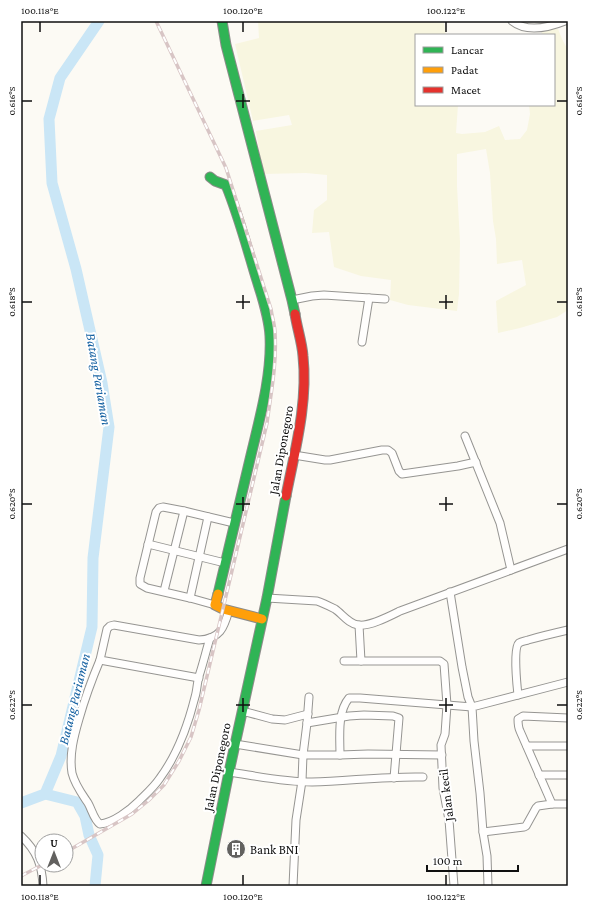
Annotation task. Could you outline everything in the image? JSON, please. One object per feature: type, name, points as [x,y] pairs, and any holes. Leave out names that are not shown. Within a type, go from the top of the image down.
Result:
[{"type":"main road","name":"Jalan Diponegoro","points":[[206,886],[267,598],[303,406],[304,374],[300,337],[292,300],[226,45],[222,21]]},
{"type":"main road","points":[[210,177],[216,181],[226,184],[234,204],[268,320],[270,336],[264,400],[216,605],[262,619]]},
{"type":"street","points":[[512,21],[524,27],[535,28],[551,26],[565,21]]},
{"type":"street","points":[[292,300],[324,295],[386,299]]},
{"type":"street","points":[[362,342],[369,298]]},
{"type":"street","points":[[465,436],[502,531],[511,570]]},
{"type":"street","points":[[294,455],[330,460],[388,450],[392,453],[399,471],[402,474],[476,462]]},
{"type":"street","points":[[216,605],[147,588],[140,584],[140,578],[157,509],[163,507],[234,523]]},
{"type":"street","points":[[164,591],[184,511]]},
{"type":"street","points":[[190,598],[208,517]]},
{"type":"street","points":[[148,544],[225,563]]},
{"type":"street","points":[[267,598],[317,601],[330,606],[352,622],[359,625],[364,625],[568,549]]},
{"type":"street","points":[[450,592],[462,668],[468,697],[472,707],[483,832],[487,856],[488,886]]},
{"type":"street","points":[[210,638],[196,695],[184,733],[160,778],[134,806],[124,814],[105,824],[96,822],[91,808],[75,783],[71,760],[74,735],[90,684],[100,660],[107,629],[112,625],[199,640],[210,638],[223,628],[229,610]]},
{"type":"street","points":[[359,625],[362,661]]},
{"type":"street","points":[[518,695],[516,661],[516,649],[518,644],[568,630]]},
{"type":"street","points":[[100,660],[199,678]]},
{"type":"street","name":"Jalan kecil","points":[[344,661],[440,661],[444,664],[447,705],[445,734],[441,745],[443,788],[449,820],[454,886]]},
{"type":"street","points":[[340,755],[341,718],[347,700],[352,698],[472,707],[568,682]]},
{"type":"street","points":[[293,886],[296,820],[302,782],[303,755],[309,697]]},
{"type":"street","points":[[242,711],[272,719],[285,720],[308,714]]},
{"type":"street","points":[[307,723],[364,715],[393,716],[399,718],[394,778]]},
{"type":"street","points":[[552,804],[519,727],[518,719],[520,717],[527,716],[568,718]]},
{"type":"street","points":[[235,744],[303,755],[442,755]]},
{"type":"street","points":[[527,746],[568,746]]},
{"type":"street","points":[[229,772],[302,782],[423,777]]},
{"type":"street","points":[[539,775],[568,775]]},
{"type":"street","points":[[483,832],[524,827],[538,806],[568,804]]},
{"type":"street","points":[[21,836],[29,844],[38,858],[43,886]]},
{"type":"shaded area","points":[[258,21],[416,21],[444,23],[446,34],[415,34],[415,106],[458,106],[456,133],[462,134],[485,132],[499,126],[505,140],[520,139],[527,130],[530,114],[529,106],[555,106],[555,34],[542,34],[541,29],[558,29],[568,50],[568,310],[557,317],[498,333],[496,301],[526,285],[522,260],[497,264],[490,173],[486,149],[457,154],[460,242],[459,294],[457,311],[408,305],[390,300],[391,280],[361,276],[334,267],[329,232],[312,233],[314,210],[327,200],[327,175],[306,173],[263,174],[256,131],[292,125],[289,115],[253,121],[235,44],[259,38]]},
{"type":"waterway","name":"Batang Pariaman","points":[[21,803],[45,794],[61,756],[92,627],[93,558],[109,427],[102,383],[76,269],[52,183],[49,119],[60,78],[99,21]]},
{"type":"waterway","points":[[45,794],[77,802],[85,816],[89,835],[98,855],[95,886]]},
{"type":"railway","points":[[74,847],[132,814],[149,800],[164,785],[179,761],[191,737],[199,710],[267,423],[273,378],[275,327],[271,309],[226,168],[156,21]]},
{"type":"railway","points":[[21,876],[34,869]]},
{"type":"traffic: fast","points":[[222,21],[226,45],[295,314]]},
{"type":"traffic: fast","points":[[210,177],[215,181],[226,185],[242,229],[268,320],[270,336],[269,366],[265,396],[218,594]]},
{"type":"traffic: fast","points":[[206,886],[267,598],[286,496]]},
{"type":"traffic: slow","points":[[218,594],[215,605],[223,609],[262,619]]},
{"type":"traffic: jam","points":[[286,496],[297,444],[304,391],[302,351],[295,314]]},
{"type":"place","name":"Bank BNI","points":[[236,849]]}]
